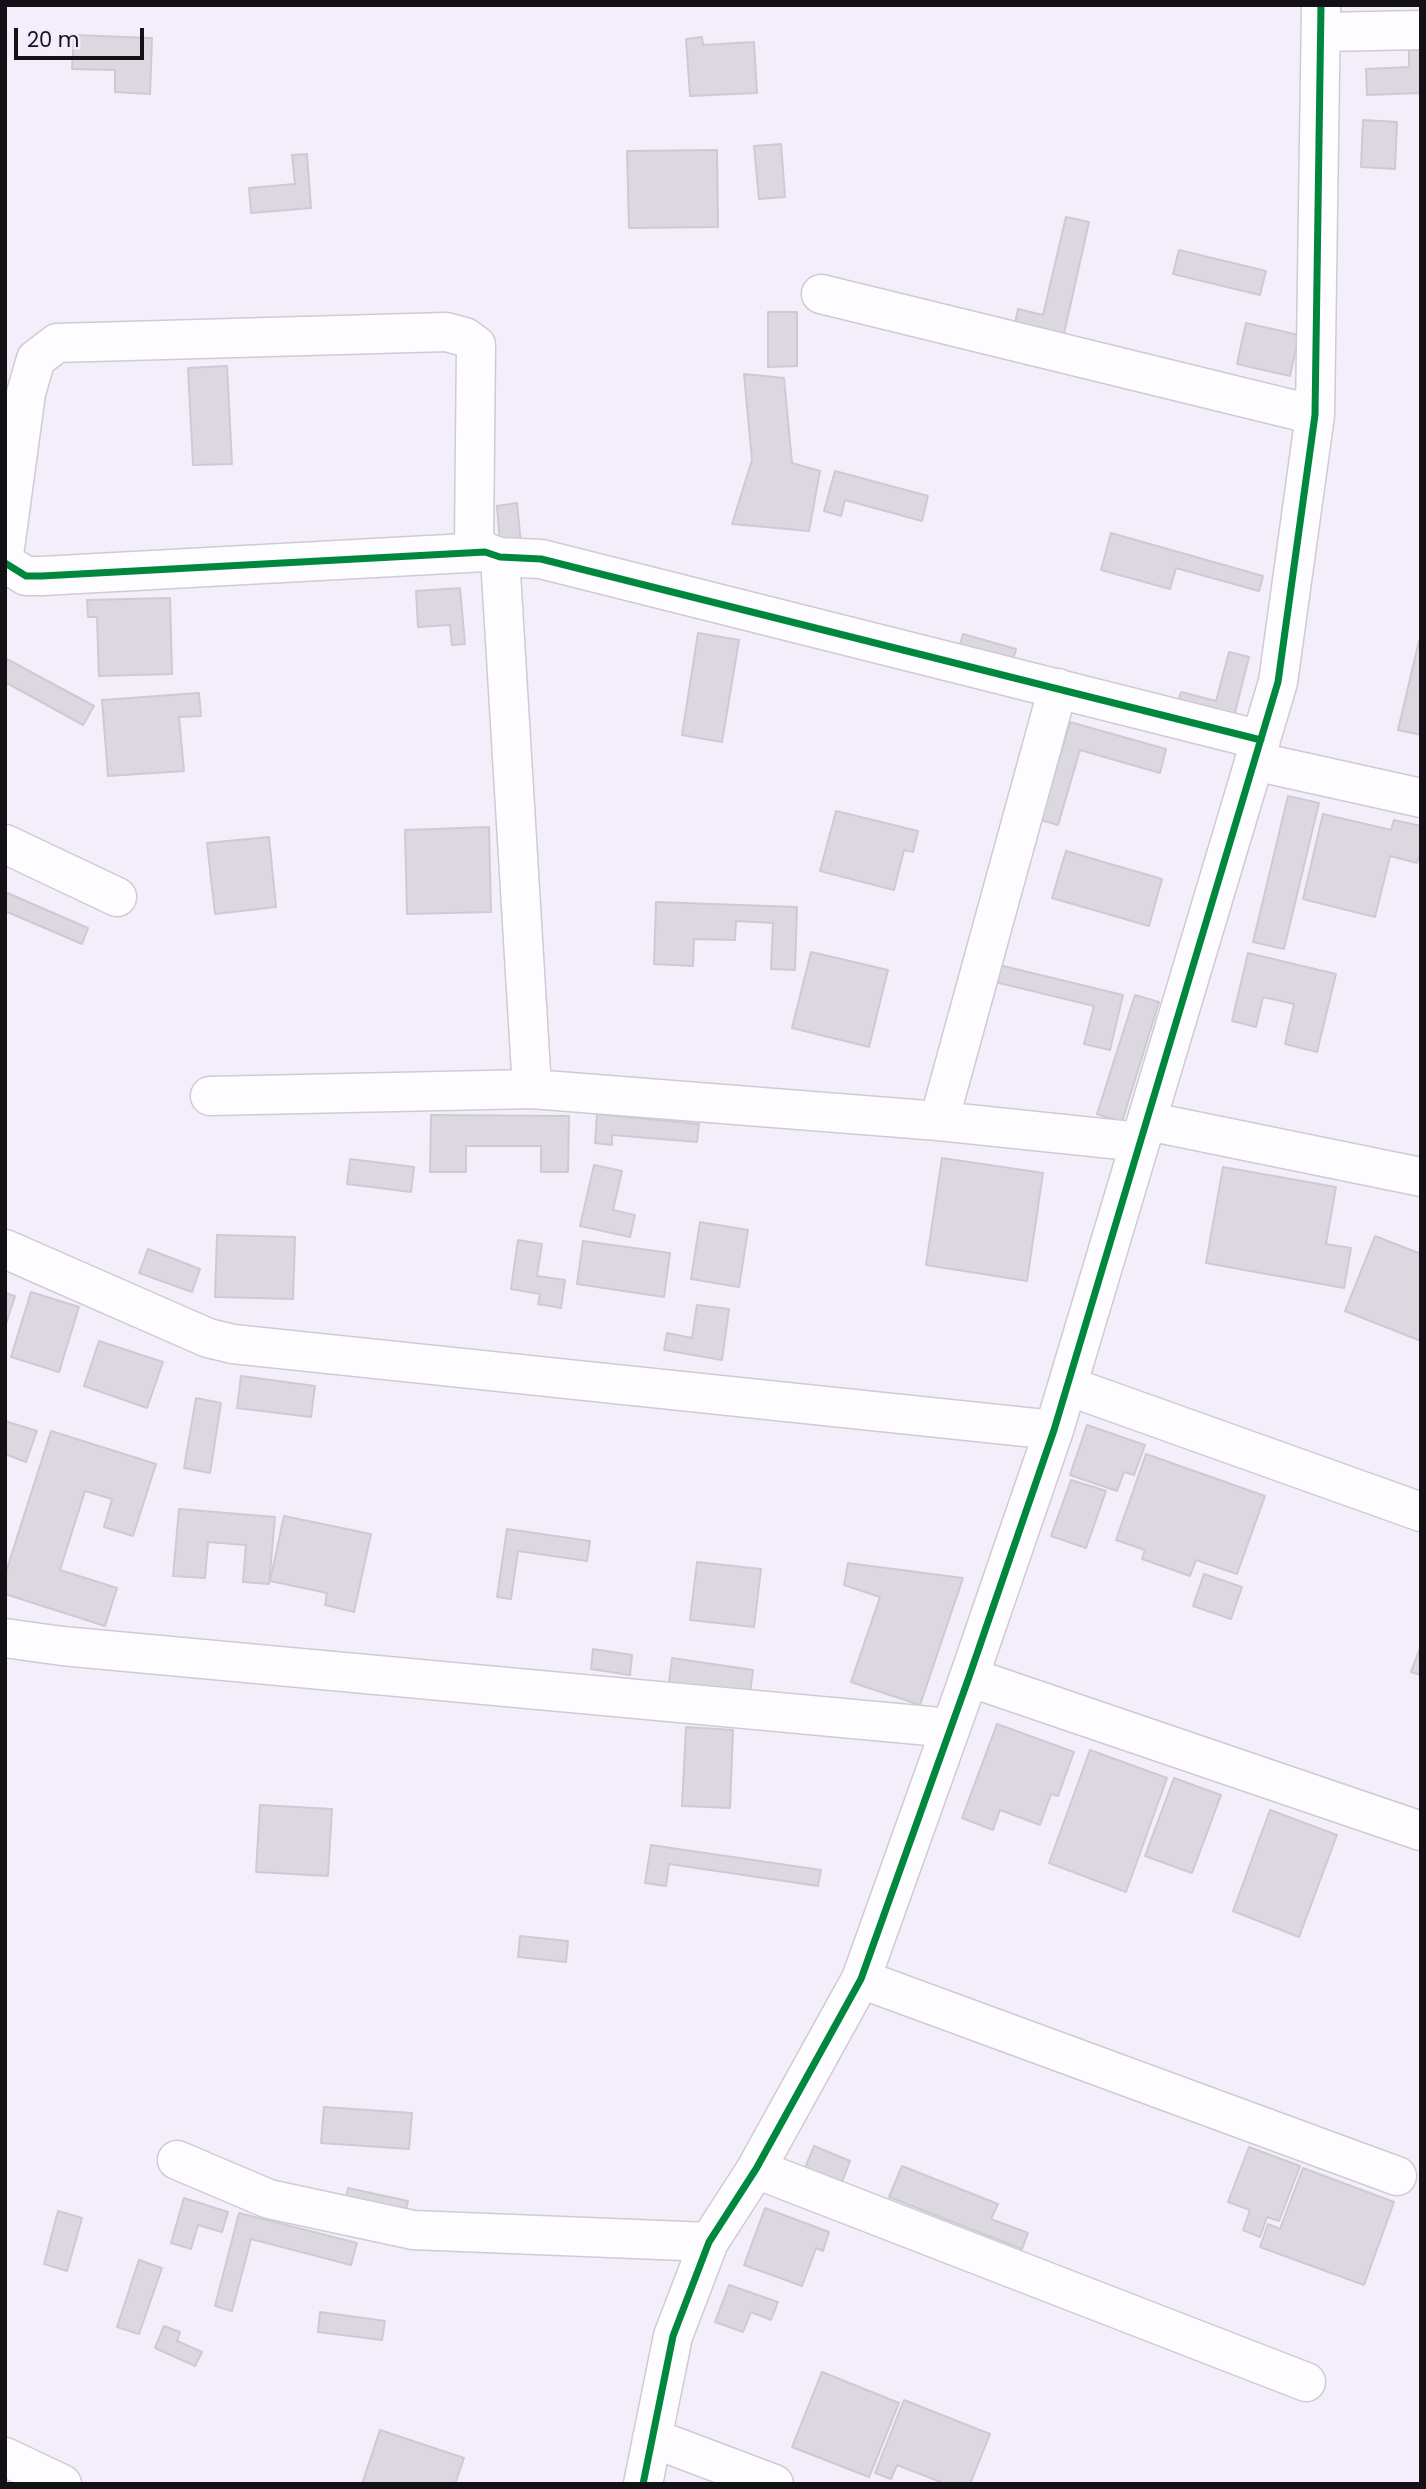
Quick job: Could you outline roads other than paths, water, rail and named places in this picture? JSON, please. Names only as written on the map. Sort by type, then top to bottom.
[{"type":"street","points":[[643,2484],[673,2336],[709,2242],[756,2169],[861,1979],[969,1677],[1068,1386],[1278,682],[1315,415],[1321,18],[1421,30]]},
{"type":"street","points":[[821,294],[1315,415]]},
{"type":"street","points":[[5,548],[15,402],[36,359],[57,343],[446,332],[465,337],[476,345],[474,541],[493,554]]},
{"type":"street","points":[[493,554],[532,1089]]},
{"type":"street","points":[[5,563],[26,576],[42,576],[493,554],[541,559],[1058,688],[1421,798]]},
{"type":"street","points":[[939,1121],[1058,688]]},
{"type":"street","points":[[5,844],[117,897]]},
{"type":"street","points":[[210,1096],[532,1089],[939,1121],[1144,1131],[1421,1177]]},
{"type":"street","points":[[5,1249],[208,1338],[233,1344],[1054,1430]]},
{"type":"street","points":[[1068,1386],[1421,1512]]},
{"type":"street","points":[[5,1638],[76,1648],[951,1728]]},
{"type":"street","points":[[969,1677],[1421,1831]]},
{"type":"street","points":[[861,1979],[1397,2176]]},
{"type":"street","points":[[177,2160],[269,2199],[413,2230],[709,2242]]},
{"type":"street","points":[[756,2169],[1306,2382]]},
{"type":"street","points":[[652,2438],[774,2484]]},
{"type":"street","points":[[5,2457],[62,2484]]}]
